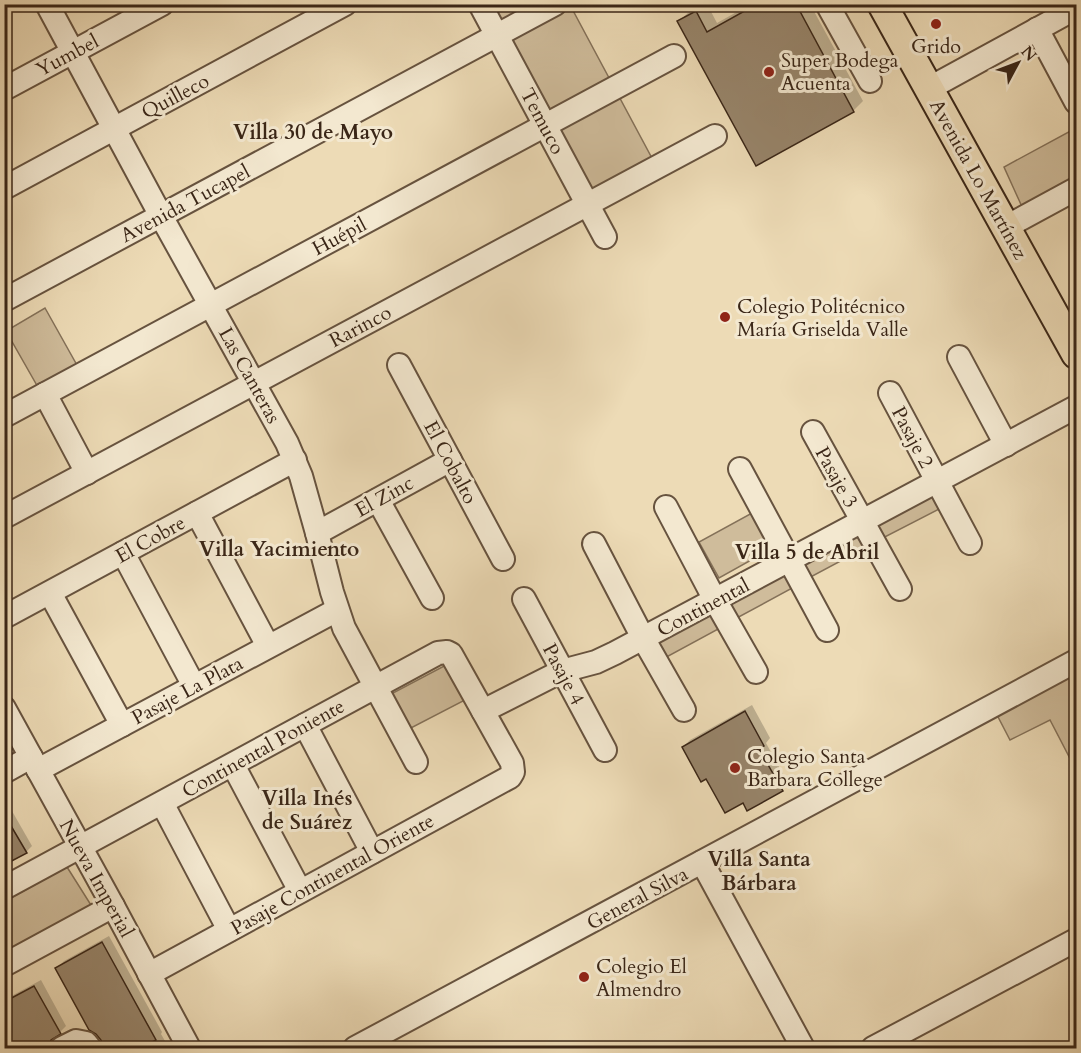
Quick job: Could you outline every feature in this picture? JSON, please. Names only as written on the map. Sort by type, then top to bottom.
[{"type":"main road","name":"Avenida Lo Martínez","points":[[882,4],[1077,354]]},
{"type":"street","name":"Las Canteras","points":[[47,4],[161,216],[287,442],[295,460],[344,628],[416,762]]},
{"type":"street","name":"Yumbel","points":[[4,89],[162,4]]},
{"type":"street","name":"Quilleco","points":[[4,188],[345,4]]},
{"type":"street","name":"Temuco","points":[[480,4],[605,237]]},
{"type":"street","name":"Avenida Tucapel","points":[[4,300],[555,4]]},
{"type":"street","points":[[827,4],[870,81]]},
{"type":"street","points":[[928,89],[1077,8]]},
{"type":"street","points":[[1037,29],[1077,102]]},
{"type":"street","name":"Huépil","points":[[4,416],[674,56]]},
{"type":"street","name":"Rarinco","points":[[4,517],[716,136]]},
{"type":"street","points":[[1006,227],[1077,189]]},
{"type":"street","points":[[959,357],[1006,445]]},
{"type":"street","name":"El Cobalto","points":[[399,365],[503,559]]},
{"type":"street","name":"Pasaje 2","points":[[890,393],[970,543]]},
{"type":"street","points":[[45,394],[87,473]]},
{"type":"street","name":"Continental","points":[[483,711],[562,671],[606,658],[1077,407]]},
{"type":"street","name":"Pasaje 3","points":[[813,432],[900,589]]},
{"type":"street","name":"El Cobre","points":[[4,617],[295,460]]},
{"type":"street","name":"El Zinc","points":[[317,533],[450,460]]},
{"type":"street","points":[[740,469],[827,630]]},
{"type":"street","points":[[378,500],[432,598]]},
{"type":"street","points":[[666,507],[756,672]]},
{"type":"street","points":[[197,513],[268,646]]},
{"type":"street","points":[[594,544],[684,710]]},
{"type":"street","points":[[123,553],[194,686]]},
{"type":"street","points":[[50,593],[122,725]]},
{"type":"street","name":"Pasaje 4","points":[[524,598],[605,750]]},
{"type":"street","name":"Pasaje La Plata","points":[[4,772],[34,764],[122,725],[337,610]]},
{"type":"street","name":"Continental Poniente","points":[[4,888],[438,653],[447,652],[454,657],[483,711]]},
{"type":"street","name":"General Silva","points":[[355,1048],[1077,661]]},
{"type":"street","name":"Nueva Imperial","points":[[4,708],[113,906],[183,1046]]},
{"type":"street","name":"Pasaje Continental Oriente","points":[[149,974],[506,779],[513,772],[512,763],[483,711]]},
{"type":"street","points":[[305,725],[372,852]]},
{"type":"street","points":[[233,765],[300,891]]},
{"type":"street","points":[[162,803],[229,930]]},
{"type":"street","points":[[702,862],[803,1048]]},
{"type":"street","points":[[4,965],[113,906]]},
{"type":"street","points":[[873,1048],[1077,940]]},
{"type":"street","points":[[62,1048],[76,1041],[86,1043],[90,1048]]},
{"type":"shaded area","points":[[485,5],[570,5],[654,162],[592,195]]},
{"type":"shaded area","points":[[1076,128],[1076,179],[1023,209],[1004,167]]},
{"type":"shaded area","points":[[45,308],[78,367],[39,389],[6,331]]},
{"type":"shaded area","points":[[933,489],[943,507],[877,541],[868,524]]},
{"type":"shaded area","points":[[752,513],[771,549],[719,578],[699,542]]},
{"type":"shaded area","points":[[858,531],[867,547],[805,580],[796,564]]},
{"type":"shaded area","points":[[787,570],[796,586],[735,619],[726,603]]},
{"type":"shaded area","points":[[713,610],[722,627],[661,660],[651,643]]},
{"type":"shaded area","points":[[446,665],[465,700],[409,729],[391,694]]},
{"type":"shaded area","points":[[1076,668],[1076,770],[1050,720],[1010,740],[995,711]]},
{"type":"shaded area","points":[[67,867],[96,913],[5,961],[5,901]]},
{"type":"building","name":"Super Bodega Acuenta","points":[[757,4],[796,4],[854,112],[756,166],[677,21],[696,11],[707,32]]},
{"type":"building","name":"Colegio Santa Barbara College","points":[[745,711],[764,746],[759,749],[783,791],[747,811],[743,803],[725,813],[706,779],[701,782],[682,747]]},
{"type":"building","points":[[4,814],[27,853],[4,865]]},
{"type":"building","points":[[102,942],[156,1040],[141,1048],[103,1048],[101,1040],[89,1030],[55,968]]},
{"type":"building","points":[[34,986],[61,1034],[51,1040],[49,1048],[9,1048],[4,1041],[4,1002]]},
{"type":"place","name":"Grido","points":[[936,24]]},
{"type":"place","name":"Super Bodega Acuenta","points":[[769,72]]},
{"type":"place","name":"Colegio Politécnico María Griselda Valle","points":[[725,317]]},
{"type":"place","name":"Colegio Santa Barbara College","points":[[735,768]]},
{"type":"place","name":"Colegio El Almendro","points":[[584,977]]},
{"type":"district","name":"Villa 30 de Mayo","points":[[313,132]]},
{"type":"district","name":"Villa Yacimiento","points":[[279,549]]},
{"type":"district","name":"Villa 5 de Abril","points":[[807,552]]},
{"type":"district","name":"Villa Inés de Suárez","points":[[307,810]]},
{"type":"district","name":"Villa Santa Bárbara","points":[[759,871]]}]
